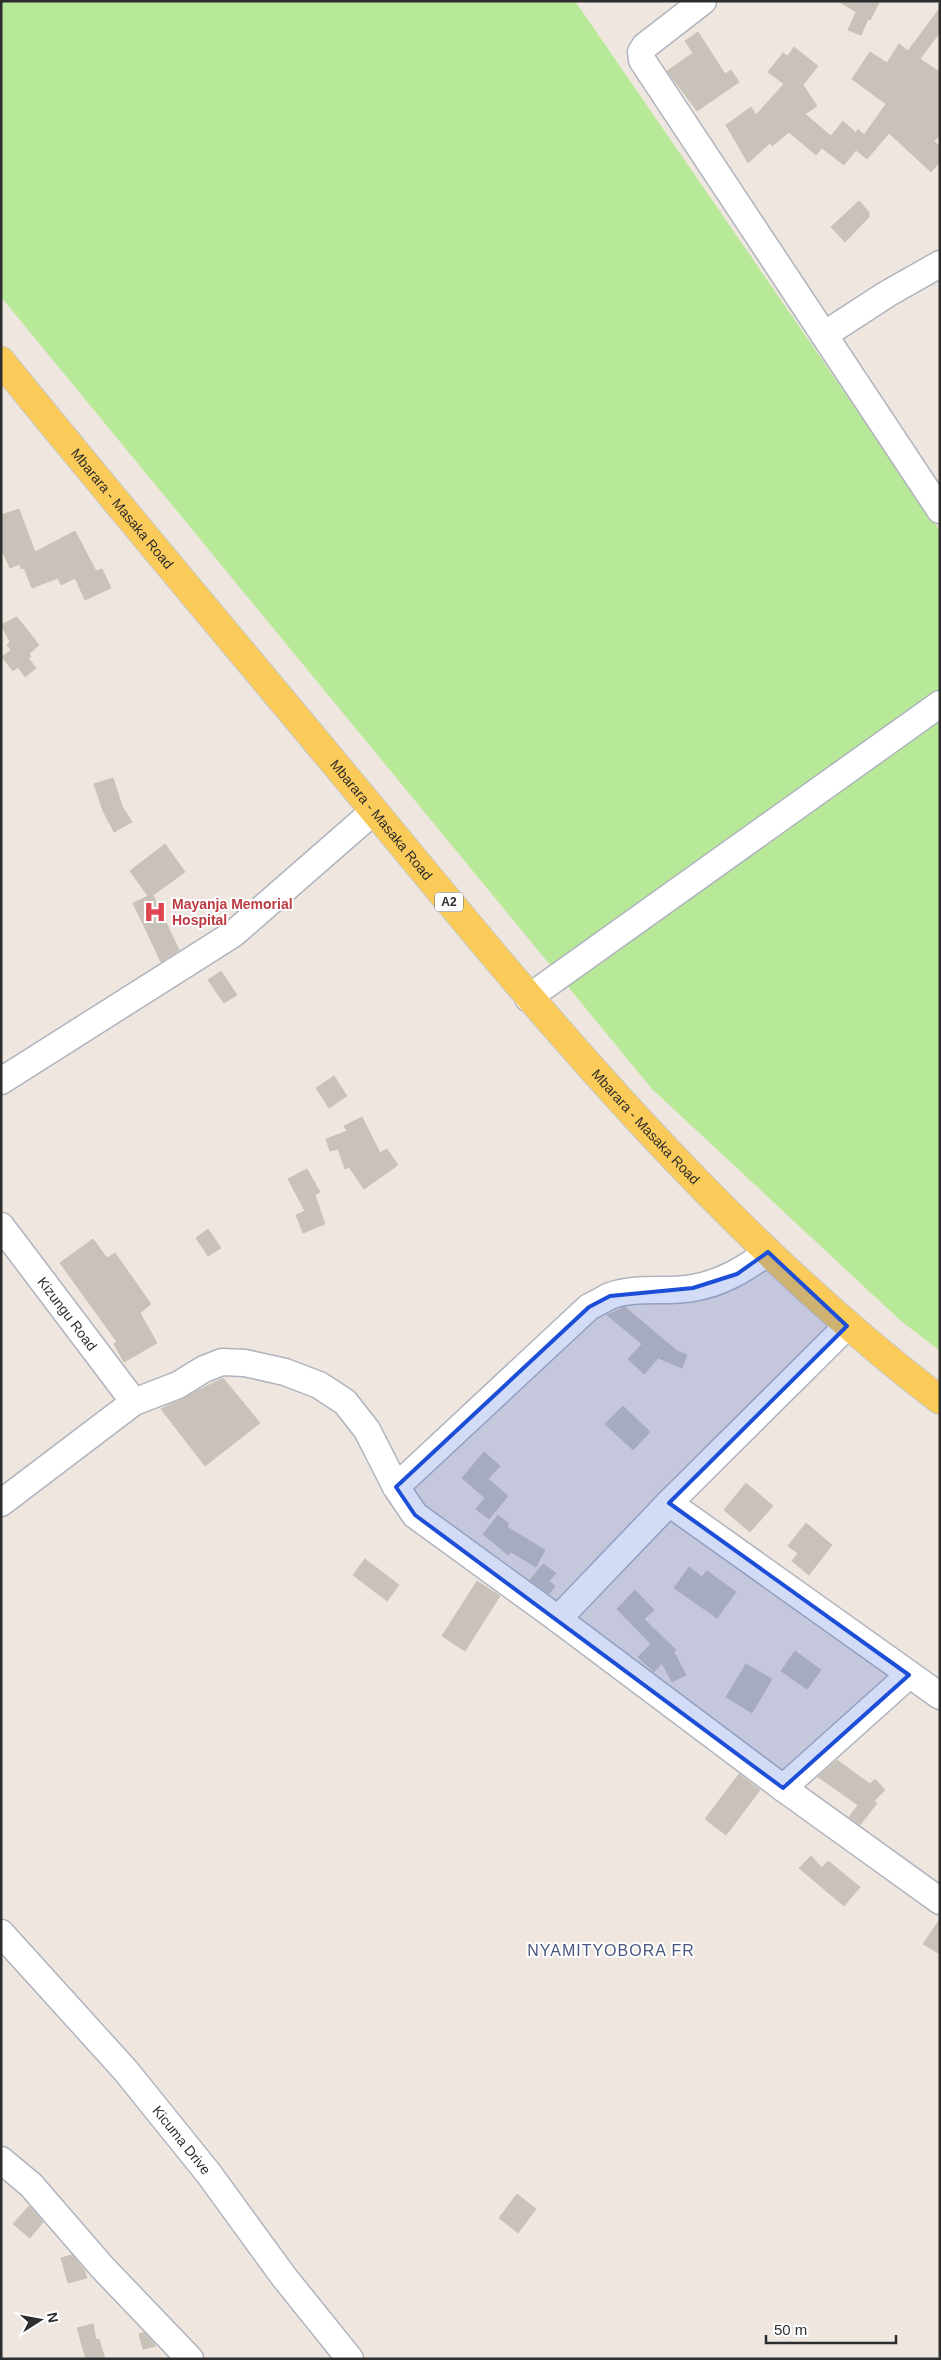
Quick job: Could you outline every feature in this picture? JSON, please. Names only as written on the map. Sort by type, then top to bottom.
[{"type":"main road","name":"Mbarara - Masaka Road","points":[[1,361],[528,998],[660,1145],[768,1252],[847,1326],[940,1400]]},
{"type":"street","points":[[703,1],[645,46],[641,52],[642,60],[824,335],[931,482],[940,510]]},
{"type":"street","points":[[824,335],[887,294],[940,264]]},
{"type":"street","points":[[528,998],[940,704]]},
{"type":"street","points":[[1,1081],[233,934],[374,811]]},
{"type":"street","name":"Kizungu Road","points":[[1,1226],[134,1402]]},
{"type":"street","points":[[396,1487],[589,1307],[610,1296],[693,1288],[714,1283],[737,1274],[768,1252]]},
{"type":"street","points":[[558,1619],[669,1503],[847,1326]]},
{"type":"street","points":[[1,1503],[134,1402],[178,1385],[204,1369],[222,1362],[245,1363],[285,1372],[319,1385],[346,1402],[367,1430],[396,1487],[415,1515],[558,1619],[783,1788],[940,1901]]},
{"type":"street","points":[[669,1503],[940,1696]]},
{"type":"street","points":[[783,1788],[909,1675]]},
{"type":"street","name":"Kicuma Drive","points":[[1,1933],[126,2071],[209,2174],[284,2277],[350,2359]]},
{"type":"street","points":[[1,2160],[31,2185],[102,2267],[190,2359]]},
{"type":"highlighted area","points":[[768,1252],[847,1326],[669,1503],[909,1675],[783,1788],[415,1515],[396,1487],[589,1307],[610,1296],[693,1288],[737,1274]]},
{"type":"green space","points":[[1,1],[575,1],[940,531],[940,1351],[901,1321],[652,1089],[1,297]]},
{"type":"building","points":[[838,1],[880,1],[870,20],[868,19],[861,35],[848,30],[856,12]]},
{"type":"building","points":[[940,8],[940,32],[920,59],[940,72],[940,135],[934,141],[940,147],[940,162],[931,172],[889,133],[867,159],[856,150],[844,165],[822,148],[816,155],[789,132],[772,146],[770,143],[748,163],[726,125],[751,107],[756,115],[784,84],[768,72],[783,53],[788,56],[794,47],[818,66],[803,85],[817,106],[805,114],[831,136],[843,121],[856,133],[858,129],[864,135],[886,104],[852,79],[870,52],[887,63],[899,44],[908,51]]},
{"type":"building","points":[[698,32],[725,74],[731,70],[739,82],[697,111],[667,71],[693,53],[685,41]]},
{"type":"building","points":[[859,201],[869,212],[869,217],[845,242],[831,227]]},
{"type":"building","points":[[19,509],[35,552],[75,531],[96,571],[102,569],[111,588],[85,600],[75,578],[61,585],[58,578],[32,588],[24,568],[21,569],[20,564],[10,568],[1,548],[1,515]]},
{"type":"building","points":[[17,617],[39,645],[29,654],[31,657],[28,658],[36,668],[25,677],[18,667],[13,671],[2,657],[11,650],[7,645],[10,642],[1,625]]},
{"type":"building","points":[[113,778],[122,806],[132,822],[114,832],[103,811],[94,784]]},
{"type":"building","points":[[165,844],[185,872],[153,895],[179,950],[161,962],[133,903],[148,896],[130,871]]},
{"type":"building","points":[[221,971],[237,995],[224,1003],[208,980]]},
{"type":"building","points":[[334,1076],[347,1096],[329,1108],[316,1088]]},
{"type":"building","points":[[362,1117],[380,1153],[387,1149],[398,1165],[364,1189],[349,1167],[345,1169],[338,1149],[330,1151],[326,1139],[347,1131],[344,1126]]},
{"type":"building","points":[[307,1169],[320,1192],[315,1195],[325,1224],[303,1233],[296,1215],[305,1211],[288,1179]]},
{"type":"building","points":[[208,1229],[221,1248],[208,1256],[196,1238]]},
{"type":"building","points":[[93,1239],[107,1258],[115,1253],[151,1304],[140,1313],[157,1343],[124,1362],[114,1344],[117,1342],[60,1263]]},
{"type":"building","points":[[625,1307],[677,1351],[687,1355],[682,1368],[658,1358],[644,1374],[628,1359],[642,1344],[607,1315]]},
{"type":"building","points":[[223,1378],[260,1423],[205,1466],[161,1409]]},
{"type":"building","points":[[623,1406],[650,1432],[633,1450],[605,1424]]},
{"type":"building","points":[[484,1452],[500,1466],[488,1479],[508,1496],[489,1519],[476,1509],[485,1498],[462,1478]]},
{"type":"building","points":[[746,1483],[773,1506],[750,1532],[724,1510]]},
{"type":"building","points":[[498,1515],[509,1524],[507,1527],[545,1550],[536,1567],[511,1552],[508,1555],[483,1534]]},
{"type":"building","points":[[806,1523],[832,1545],[809,1575],[792,1561],[798,1553],[788,1546]]},
{"type":"building","points":[[365,1559],[399,1585],[387,1601],[353,1575]]},
{"type":"building","points":[[543,1564],[556,1573],[549,1581],[555,1586],[549,1594],[530,1580]]},
{"type":"building","points":[[689,1567],[702,1577],[707,1571],[736,1592],[717,1618],[674,1588]]},
{"type":"building","points":[[477,1581],[500,1596],[465,1651],[442,1636]]},
{"type":"building","points":[[635,1590],[654,1610],[644,1619],[676,1650],[674,1652],[686,1675],[672,1682],[662,1663],[654,1672],[638,1657],[651,1644],[617,1609]]},
{"type":"building","points":[[795,1651],[821,1670],[807,1689],[781,1671]]},
{"type":"building","points":[[746,1664],[772,1679],[752,1713],[726,1697]]},
{"type":"building","points":[[837,1760],[870,1784],[875,1779],[885,1790],[874,1801],[877,1803],[860,1825],[849,1817],[858,1805],[818,1777]]},
{"type":"building","points":[[739,1774],[760,1790],[726,1835],[705,1819]]},
{"type":"building","points":[[811,1856],[822,1868],[828,1861],[860,1887],[844,1906],[799,1868]]},
{"type":"building","points":[[940,1919],[940,1954],[923,1944]]},
{"type":"building","points":[[517,2194],[536,2209],[518,2233],[499,2218]]},
{"type":"building","points":[[29,2206],[43,2222],[30,2238],[13,2224]]},
{"type":"building","points":[[72,2255],[84,2270],[87,2278],[68,2283],[61,2258]]},
{"type":"building","points":[[93,2324],[96,2340],[99,2339],[105,2359],[86,2359],[77,2328]]},
{"type":"building","points":[[144,2332],[156,2346],[143,2349],[139,2334]]},
{"type":"place","name":"Mayanja Memorial Hospital","points":[[155,912]]},
{"type":"district","name":"NYAMITYOBORA FR","points":[[611,1950]]}]
